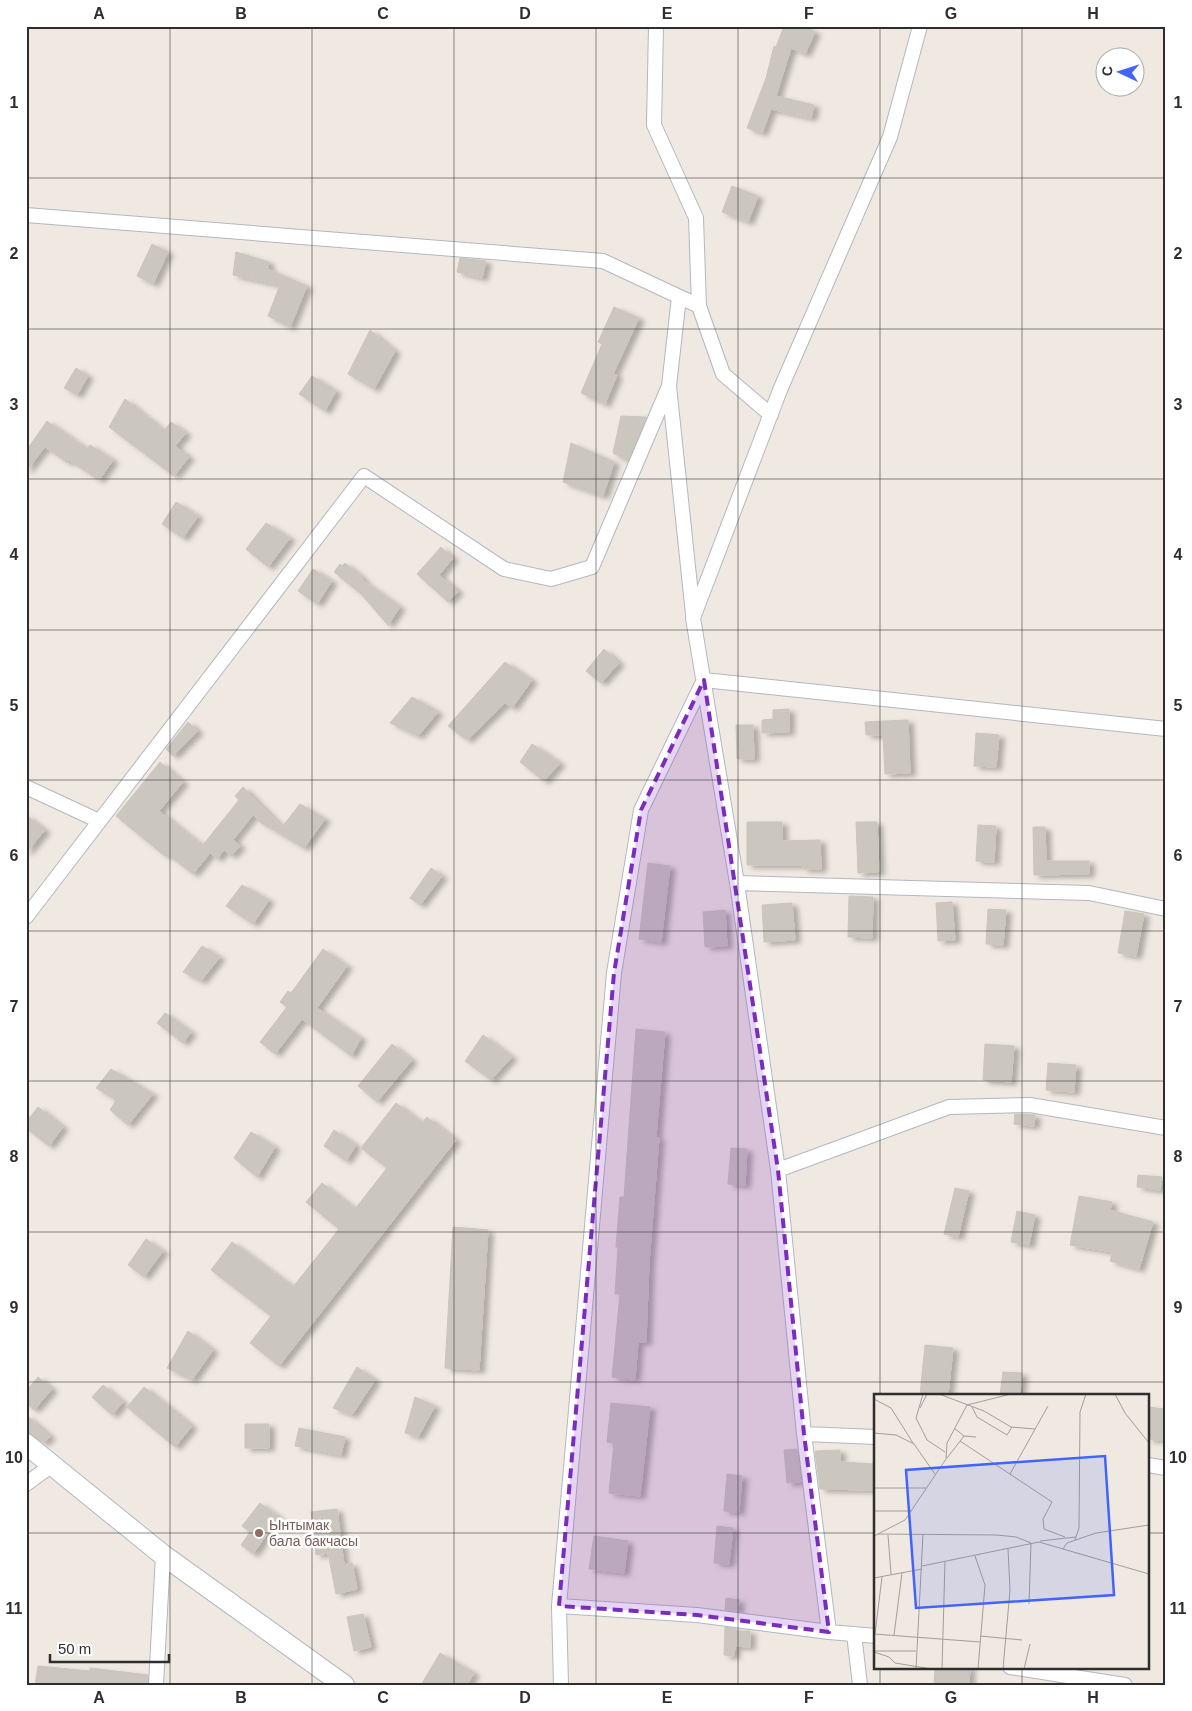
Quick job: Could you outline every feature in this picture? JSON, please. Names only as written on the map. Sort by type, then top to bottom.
[{"type":"street","points":[[656,26],[654,124],[696,218],[699,306],[723,374],[770,415]]},
{"type":"street","points":[[694,618],[770,415],[890,137],[920,26]]},
{"type":"street","points":[[26,215],[604,261],[699,306]]},
{"type":"street","points":[[678,297],[669,386],[694,618],[737,883],[778,1170],[804,1434],[828,1632]]},
{"type":"street","points":[[26,916],[364,476],[504,569],[551,579],[592,567],[669,386]]},
{"type":"street","points":[[704,680],[1166,729]]},
{"type":"street","points":[[560,1685],[559,1606],[614,973],[641,810],[704,680]]},
{"type":"street","points":[[26,787],[99,821]]},
{"type":"street","points":[[737,883],[1089,893],[1166,909]]},
{"type":"street","points":[[778,1170],[949,1107],[1030,1105],[1166,1128]]},
{"type":"street","points":[[804,1434],[874,1437]]},
{"type":"street","points":[[26,1444],[163,1555],[344,1685]]},
{"type":"street","points":[[26,1484],[52,1465]]},
{"type":"street","points":[[1150,1466],[1166,1468]]},
{"type":"street","points":[[156,1685],[163,1555]]},
{"type":"street","points":[[559,1606],[697,1615],[828,1632],[874,1636]]},
{"type":"street","points":[[854,1634],[860,1685]]},
{"type":"street","points":[[1016,1668],[1124,1685]]},
{"type":"highlighted area","points":[[704,680],[778,1170],[804,1434],[829,1632],[697,1615],[559,1606],[614,973],[641,810]]},
{"type":"building","points":[[784,26],[802,26],[815,32],[805,54],[791,48],[776,96],[814,105],[811,118],[771,109],[762,133],[747,128],[766,78],[774,46],[776,47]]},
{"type":"building","points":[[732,186],[758,196],[748,222],[722,212]]},
{"type":"building","points":[[152,244],[168,252],[153,284],[137,276]]},
{"type":"building","points":[[236,252],[269,262],[268,269],[307,286],[290,327],[268,316],[280,285],[233,275]]},
{"type":"building","points":[[460,258],[486,261],[482,278],[457,272]]},
{"type":"building","points":[[614,307],[639,318],[613,374],[617,375],[605,404],[581,393],[602,344],[598,342]]},
{"type":"building","points":[[370,330],[395,351],[374,389],[348,374]]},
{"type":"building","points":[[76,368],[88,376],[77,395],[64,388]]},
{"type":"building","points":[[312,376],[336,391],[325,411],[299,394]]},
{"type":"building","points":[[125,399],[164,431],[171,422],[186,433],[175,446],[189,457],[174,476],[109,427]]},
{"type":"building","points":[[621,416],[646,417],[628,461],[613,453]]},
{"type":"building","points":[[47,421],[87,449],[90,445],[113,460],[99,480],[69,460],[68,463],[45,447],[26,471],[26,451]]},
{"type":"building","points":[[571,443],[614,462],[603,496],[563,482]]},
{"type":"building","points":[[176,502],[198,516],[183,538],[162,524]]},
{"type":"building","points":[[266,523],[290,538],[268,567],[246,549]]},
{"type":"building","points":[[441,547],[453,558],[439,575],[458,591],[448,602],[417,574]]},
{"type":"building","points":[[345,563],[363,578],[362,580],[400,607],[388,625],[361,594],[334,572],[340,564],[342,566]]},
{"type":"building","points":[[313,569],[332,581],[317,604],[298,591]]},
{"type":"building","points":[[604,649],[619,663],[601,683],[586,671]]},
{"type":"building","points":[[505,662],[532,680],[512,708],[505,703],[467,740],[448,726]]},
{"type":"building","points":[[412,697],[438,712],[418,736],[390,723]]},
{"type":"building","points":[[789,709],[789,732],[762,733],[762,720],[773,719],[773,710]]},
{"type":"building","points":[[908,720],[910,773],[885,774],[883,735],[866,735],[865,722]]},
{"type":"building","points":[[188,722],[198,731],[173,756],[166,749]]},
{"type":"building","points":[[736,725],[753,725],[754,759],[737,759]]},
{"type":"building","points":[[976,733],[999,735],[996,767],[974,766]]},
{"type":"building","points":[[532,744],[560,763],[544,781],[520,762]]},
{"type":"building","points":[[160,762],[183,782],[159,811],[202,846],[239,800],[235,796],[243,787],[282,827],[300,804],[325,819],[304,848],[260,822],[253,815],[233,840],[240,846],[231,856],[224,850],[217,859],[210,853],[193,874],[167,854],[165,856],[116,816]]},
{"type":"building","points":[[26,815],[45,830],[26,853]]},
{"type":"building","points":[[747,822],[782,822],[782,841],[820,840],[821,869],[803,869],[803,865],[747,865]]},
{"type":"building","points":[[856,822],[877,822],[879,872],[858,873]]},
{"type":"building","points":[[978,825],[996,826],[994,862],[976,861]]},
{"type":"building","points":[[1033,827],[1045,827],[1046,861],[1089,861],[1089,874],[1034,875]]},
{"type":"building","points":[[648,863],[670,866],[661,942],[639,939]]},
{"type":"building","points":[[431,868],[442,876],[420,905],[410,898]]},
{"type":"building","points":[[242,885],[269,900],[253,924],[226,906]]},
{"type":"building","points":[[849,896],[873,897],[872,938],[848,937]]},
{"type":"building","points":[[952,902],[955,940],[938,941],[936,903]]},
{"type":"building","points":[[792,903],[795,940],[764,942],[762,905]]},
{"type":"building","points":[[988,909],[1006,910],[1003,945],[986,944]]},
{"type":"building","points":[[725,910],[727,946],[705,947],[703,912]]},
{"type":"building","points":[[1125,911],[1144,914],[1136,956],[1118,953]]},
{"type":"building","points":[[202,946],[220,957],[201,981],[183,972]]},
{"type":"building","points":[[323,949],[347,966],[317,1008],[361,1038],[351,1056],[302,1019],[275,1054],[260,1042],[287,1007],[280,1002],[288,991],[291,993]]},
{"type":"building","points":[[165,1013],[191,1032],[183,1043],[157,1023]]},
{"type":"building","points":[[636,1029],[665,1032],[656,1137],[659,1138],[649,1263],[646,1342],[638,1342],[635,1379],[612,1377],[620,1294],[615,1294],[618,1247],[616,1247],[620,1197],[624,1197]]},
{"type":"building","points":[[483,1035],[512,1057],[491,1080],[465,1061]]},
{"type":"building","points":[[392,1044],[412,1060],[377,1102],[358,1086]]},
{"type":"building","points":[[985,1044],[1014,1046],[1011,1082],[983,1080]]},
{"type":"building","points":[[1048,1063],[1076,1065],[1074,1092],[1046,1090]]},
{"type":"building","points":[[111,1069],[153,1094],[128,1125],[110,1110],[116,1100],[96,1088]]},
{"type":"building","points":[[396,1103],[422,1123],[427,1117],[456,1140],[279,1366],[250,1343],[271,1316],[211,1270],[232,1242],[293,1287],[339,1229],[306,1202],[322,1183],[355,1209],[387,1168],[361,1148]]},
{"type":"building","points":[[38,1107],[63,1127],[49,1146],[26,1128],[26,1122]]},
{"type":"building","points":[[1015,1114],[1035,1115],[1034,1126],[1014,1124]]},
{"type":"building","points":[[334,1130],[356,1145],[346,1161],[324,1146]]},
{"type":"building","points":[[251,1132],[275,1147],[257,1177],[234,1158]]},
{"type":"building","points":[[731,1148],[747,1149],[745,1185],[728,1184]]},
{"type":"building","points":[[1138,1175],[1162,1177],[1160,1190],[1137,1187]]},
{"type":"building","points":[[955,1188],[969,1191],[958,1237],[944,1234]]},
{"type":"building","points":[[1079,1196],[1112,1202],[1110,1210],[1153,1222],[1139,1269],[1110,1261],[1113,1252],[1070,1245]]},
{"type":"building","points":[[1017,1211],[1035,1215],[1029,1245],[1011,1242]]},
{"type":"building","points":[[453,1227],[488,1230],[479,1370],[445,1368]]},
{"type":"building","points":[[146,1239],[163,1251],[144,1277],[128,1265]]},
{"type":"building","points":[[188,1331],[213,1350],[192,1380],[167,1368]]},
{"type":"building","points":[[925,1345],[953,1348],[948,1394],[920,1394]]},
{"type":"building","points":[[357,1367],[375,1380],[352,1415],[333,1408]]},
{"type":"building","points":[[1003,1372],[1022,1373],[1020,1394],[1000,1394]]},
{"type":"building","points":[[38,1377],[52,1389],[34,1410],[26,1403],[26,1391]]},
{"type":"building","points":[[103,1385],[123,1402],[112,1415],[92,1397]]},
{"type":"building","points":[[144,1387],[192,1426],[175,1447],[127,1407]]},
{"type":"building","points":[[415,1397],[435,1406],[418,1437],[405,1433]]},
{"type":"building","points":[[611,1403],[650,1407],[640,1496],[609,1493],[614,1443],[607,1442]]},
{"type":"building","points":[[1150,1407],[1165,1409],[1162,1440],[1150,1439]]},
{"type":"building","points":[[26,1415],[50,1436],[44,1443],[26,1432]]},
{"type":"building","points":[[245,1424],[269,1424],[269,1448],[245,1448]]},
{"type":"building","points":[[299,1428],[345,1437],[341,1455],[295,1446]]},
{"type":"building","points":[[797,1449],[801,1482],[787,1483],[784,1450]]},
{"type":"building","points":[[840,1450],[840,1462],[874,1464],[873,1490],[820,1489],[815,1451]]},
{"type":"building","points":[[727,1474],[742,1476],[739,1512],[724,1511]]},
{"type":"building","points":[[260,1503],[279,1517],[253,1554],[241,1545],[250,1532],[242,1526]]},
{"type":"building","points":[[337,1509],[344,1565],[352,1563],[357,1589],[336,1594],[328,1553],[316,1555],[311,1512]]},
{"type":"building","points":[[717,1526],[733,1528],[729,1564],[714,1563]]},
{"type":"building","points":[[594,1536],[628,1541],[624,1573],[589,1569]]},
{"type":"building","points":[[726,1598],[739,1600],[738,1611],[725,1610]]},
{"type":"building","points":[[363,1614],[371,1647],[354,1651],[347,1617]]},
{"type":"building","points":[[725,1627],[736,1629],[736,1631],[750,1631],[750,1647],[735,1646],[734,1656],[724,1655]]},
{"type":"building","points":[[440,1653],[474,1673],[467,1685],[421,1685]]},
{"type":"building","points":[[38,1666],[90,1671],[90,1668],[148,1675],[147,1685],[35,1685]]},
{"type":"building","points":[[935,1668],[970,1668],[969,1685],[934,1685]]},
{"type":"place","name":"Ынтымак бала бакчасы","points":[[259,1533]]}]
